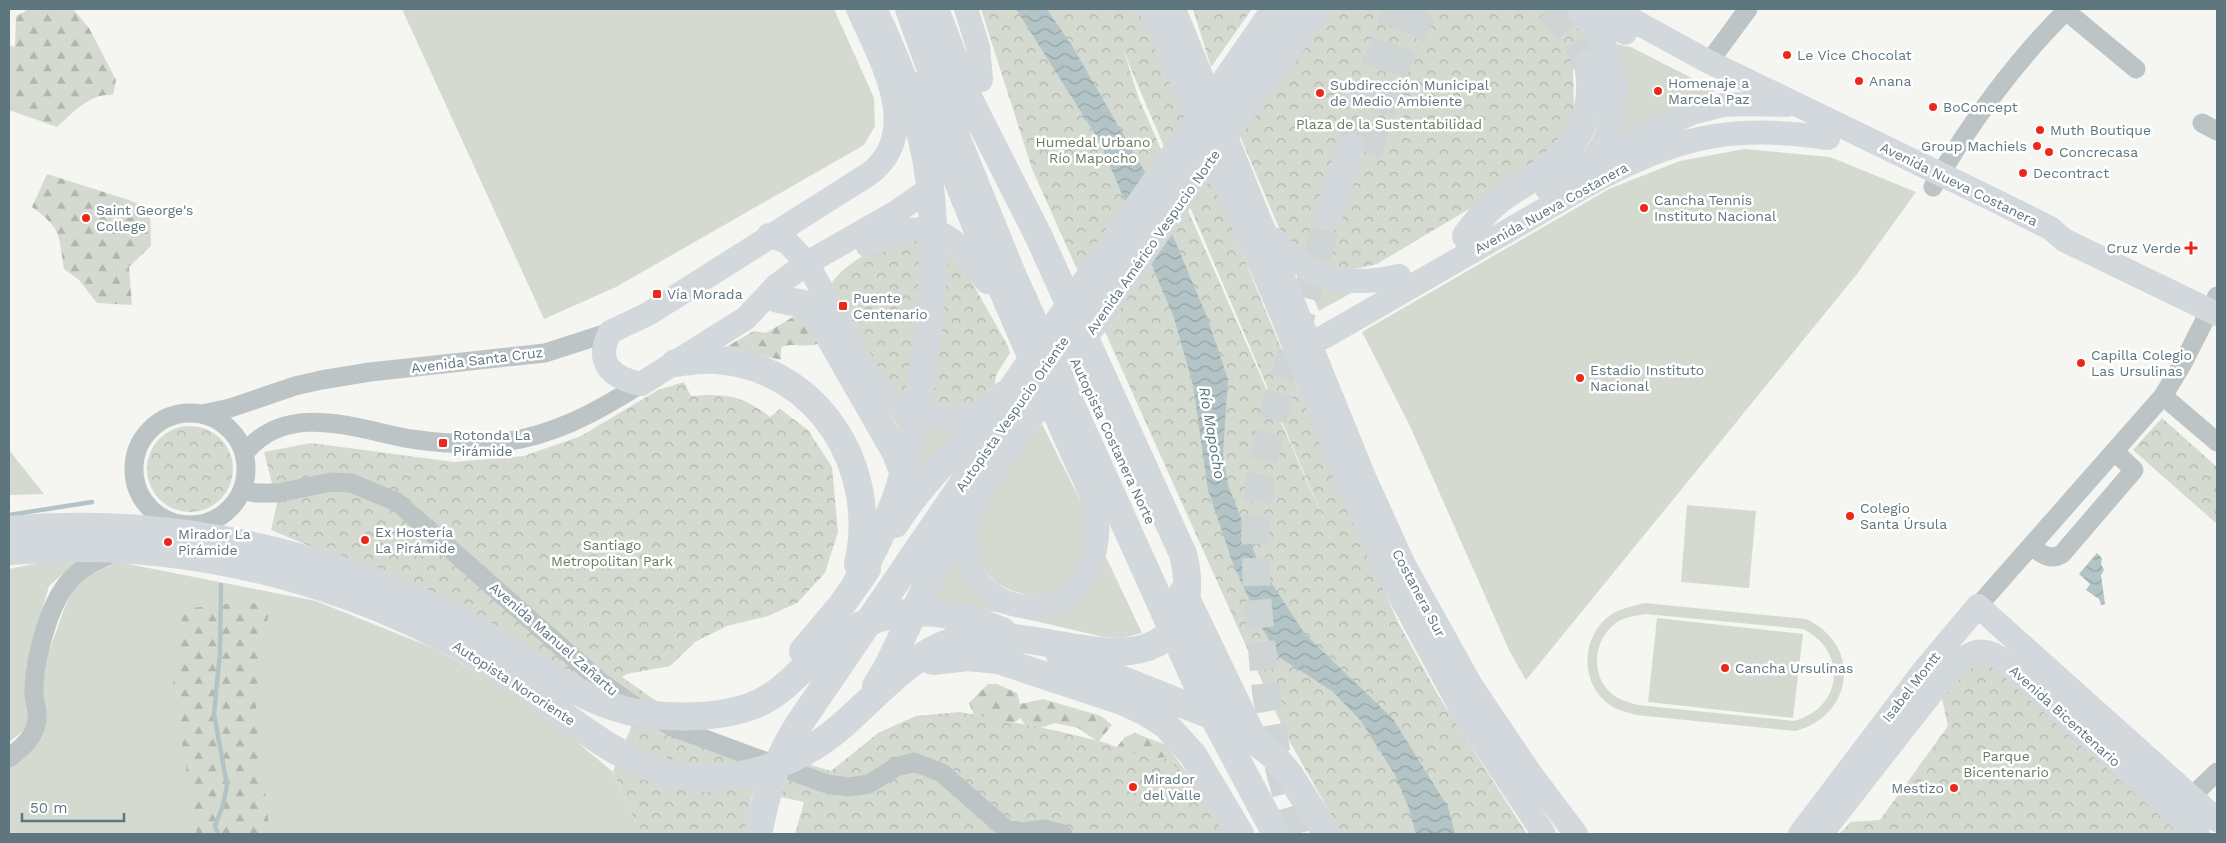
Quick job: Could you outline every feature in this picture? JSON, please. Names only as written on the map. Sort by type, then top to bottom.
[{"type":"highway","points":[[848,595],[882,533],[900,484],[911,439],[928,341],[933,291],[934,247],[931,197],[926,159],[904,82],[873,9]]},
{"type":"highway","name":"Autopista Costanera Norte","points":[[909,9],[948,116],[1012,274],[1198,687],[1276,834]]},
{"type":"highway","name":"Autopista Costanera Norte","points":[[935,9],[976,92],[1014,218],[1070,349],[1236,707],[1305,834]]},
{"type":"highway","name":"Autopista Vespucio Oriente","points":[[758,834],[771,778],[783,750],[947,509],[1014,400],[1297,9]]},
{"type":"highway","points":[[1466,236],[1494,204],[1554,164],[1576,139],[1585,120],[1590,99],[1588,65]]},
{"type":"highway","points":[[854,714],[903,671],[930,652],[953,641],[988,635],[1119,651],[1154,645],[1172,631],[1183,612],[1188,579],[1183,554],[1042,243],[976,92]]},
{"type":"highway","points":[[1335,219],[1359,150]]},
{"type":"highway","points":[[778,299],[804,304],[817,315],[889,439],[900,463],[908,491],[910,508],[908,532],[902,561],[880,606]]},
{"type":"highway","points":[[675,363],[719,360],[736,363],[770,374],[807,399],[836,432],[845,447],[858,480],[863,515],[863,533],[857,567],[848,595]]},
{"type":"highway","points":[[696,715],[740,699],[772,680],[807,646],[848,595],[912,499],[978,427],[1014,400]]},
{"type":"highway","points":[[1094,502],[1178,684],[1258,834]]},
{"type":"highway","points":[[854,714],[887,668],[925,587],[974,503]]},
{"type":"highway","name":"Autopista Nororiente","points":[[9,530],[111,528],[179,533],[224,540],[327,566],[378,583],[440,611],[493,639],[582,694],[607,705],[647,714],[696,715]]},
{"type":"highway","name":"Autopista Nororiente","points":[[9,551],[74,548],[136,550],[206,558],[267,571],[334,591],[398,616],[454,644],[514,680],[628,758],[677,775],[724,778],[765,769],[797,756],[827,737],[854,714]]},
{"type":"highway","points":[[696,715],[739,710],[763,701],[783,688],[835,641],[873,620],[919,612],[946,613],[965,617],[1208,714],[1239,730],[1272,754],[1289,774],[1327,834]]},
{"type":"highway","points":[[903,671],[920,664],[955,658],[998,660],[1122,701],[1157,718],[1174,733],[1193,755],[1240,834]]},
{"type":"main road","name":"Avenida Santa Cruz","points":[[610,332],[648,314],[875,169],[889,149],[894,132],[896,112],[893,93],[858,9]]},
{"type":"main road","points":[[887,9],[1005,302],[1094,502],[1097,539],[1092,561],[1083,579],[1070,594],[1061,600],[1031,607],[1009,604],[985,590],[975,577],[967,557],[966,546],[968,524],[974,503],[1014,400]]},
{"type":"main road","points":[[966,9],[978,47],[976,92]]},
{"type":"main road","points":[[1151,9],[1300,340]]},
{"type":"main road","points":[[1174,9],[1264,227],[1300,340]]},
{"type":"main road","points":[[1265,52],[1273,9]]},
{"type":"main road","points":[[1265,52],[1320,9]]},
{"type":"main road","points":[[1576,9],[1598,35],[1613,70],[1614,85],[1612,115],[1605,136],[1594,158],[1578,172]]},
{"type":"main road","name":"Avenida Nueva Costanera","points":[[1584,9],[1663,54],[1828,138],[2050,228],[2064,240],[2215,307]]},
{"type":"main road","name":"Avenida Nueva Costanera","points":[[1620,11],[1709,62],[1798,106],[1936,181]]},
{"type":"main road","points":[[1757,103],[1798,106]]},
{"type":"main road","name":"Avenida Nueva Costanera","points":[[1300,340],[1399,276],[1466,236],[1676,119],[1723,105],[1757,103]]},
{"type":"main road","name":"Avenida Nueva Costanera","points":[[1300,340],[1567,196],[1647,156],[1699,139],[1741,133],[1785,133],[1828,138]]},
{"type":"main road","points":[[610,332],[604,350],[608,368],[618,377],[641,384],[778,299],[811,270],[925,192]]},
{"type":"main road","points":[[1264,227],[1294,260],[1322,275],[1355,282],[1399,276]]},
{"type":"main road","points":[[746,318],[776,286],[887,235],[908,229],[921,229],[937,233],[953,241],[1005,302]]},
{"type":"main road","points":[[769,235],[787,242],[811,270],[876,385],[903,408],[925,417],[952,419],[1014,400]]},
{"type":"main road","name":"Costanera Sur","points":[[1300,340],[1424,605],[1462,671],[1500,730],[1576,834]]},
{"type":"main road","name":"Costanera Sur","points":[[1300,340],[1354,498],[1415,626],[1464,714],[1544,834]]},
{"type":"main road","name":"Avenida Bicentenario","points":[[1982,609],[2217,820]]},
{"type":"main road","name":"Isabel Montt","points":[[1800,834],[1930,663],[1982,609]]},
{"type":"main road","name":"Avenida Bicentenario","points":[[1929,695],[1960,662],[1970,655],[1986,650],[1995,654],[2198,834]]},
{"type":"main road","name":"Isabel Montt","points":[[1821,834],[1929,695]]},
{"type":"main road","points":[[1561,814],[1584,834]]},
{"type":"street","points":[[1709,62],[1748,9]]},
{"type":"street","points":[[1936,181],[2022,57],[2067,10],[2136,69]]},
{"type":"street","name":"Isabel Montt","points":[[1929,695],[1935,678],[1982,609],[2114,450],[2163,396],[2215,307]]},
{"type":"street","name":"Avenida Santa Cruz","points":[[202,414],[230,408],[295,386],[321,380],[370,372],[546,353],[610,332]]},
{"type":"street","points":[[244,454],[258,438],[265,434],[286,426],[315,422],[338,423],[411,439],[448,444],[496,443],[519,439],[543,434],[581,420],[641,384]]},
{"type":"street","points":[[2163,396],[2217,442]]},
{"type":"street","points":[[186,413],[202,414],[214,418],[228,429],[239,443],[244,454],[245,472],[242,490],[229,508],[211,520],[197,524],[182,524],[167,520],[155,513],[145,502],[134,474],[135,459],[144,437],[156,425],[170,417],[186,413]]},
{"type":"street","points":[[2032,547],[2048,557],[2056,558],[2062,554],[2134,470],[2114,450]]},
{"type":"street","name":"Avenida Manuel Zañartu","points":[[242,490],[255,493],[278,494],[331,482],[351,483],[397,502],[602,683],[640,709],[675,728],[825,783],[849,787],[869,784],[896,767],[914,762],[942,773],[1006,829],[1023,832],[1044,829],[1063,834]]},
{"type":"street","points":[[9,758],[33,735],[36,726],[35,674],[47,628],[61,592],[73,577],[85,567],[151,535],[182,524]]},
{"type":"street","points":[[2192,796],[2217,772]]},
{"type":"green space","points":[[25,9],[73,9],[89,28],[116,80],[113,95],[97,97],[82,105],[57,127],[9,110],[9,45],[15,47],[16,16],[26,11]]},
{"type":"green space","points":[[402,9],[834,9],[874,98],[875,126],[864,145],[616,287],[544,319]]},
{"type":"green space","name":"Humedal Urbano Río Mapocho","points":[[981,9],[1110,9],[1111,11],[1111,9],[1145,9],[1257,290],[1350,514],[1398,622],[1438,695],[1527,834],[1342,834],[1286,735],[1032,169]],"holes":[[[1122,45],[1334,543],[1139,99]]]},
{"type":"green space","points":[[1193,9],[1252,9],[1211,67]]},
{"type":"green space","name":"Plaza de la Sustentabilidad","points":[[1328,9],[1561,9],[1570,16],[1601,60],[1573,69],[1574,112],[1560,143],[1484,200],[1377,264],[1340,271],[1310,261],[1282,235],[1240,136]]},
{"type":"green space","points":[[1614,44],[1631,47],[1715,90],[1709,100],[1616,140]]},
{"type":"green space","name":"Estadio Instituto Nacional","points":[[1744,149],[1830,157],[1916,192],[1857,274],[1526,680],[1510,652],[1409,424],[1362,332],[1609,189],[1680,161]]},
{"type":"green space","points":[[47,174],[129,200],[150,209],[151,246],[129,267],[132,305],[97,303],[79,280],[64,269],[59,240],[54,227],[32,207]]},
{"type":"green space","points":[[935,239],[964,268],[1008,346],[1010,353],[996,375],[995,384],[982,399],[947,414],[891,391],[831,286],[834,280],[847,267],[882,245],[900,241]]},
{"type":"green space","points":[[1302,272],[1362,287],[1319,311]]},
{"type":"green space","points":[[798,314],[806,317],[820,343],[781,347],[781,360],[726,347],[754,331],[766,333]]},
{"type":"green space","name":"Santiago Metropolitan Park","points":[[684,382],[691,396],[714,395],[733,397],[751,404],[770,417],[780,409],[808,430],[832,467],[838,532],[825,573],[797,603],[768,616],[727,626],[695,642],[670,666],[627,674],[622,677],[699,731],[831,771],[878,733],[916,716],[960,712],[1058,731],[1106,743],[1150,759],[1164,757],[1192,780],[1227,834],[795,834],[804,802],[753,791],[744,834],[641,834],[613,772],[636,715],[483,618],[271,530],[277,503],[264,452],[311,443],[454,462],[524,456],[581,436],[658,390]]},
{"type":"green space","points":[[889,412],[969,422],[919,472],[910,448]]},
{"type":"green space","points":[[2162,418],[2217,467],[2217,524],[2133,450]]},
{"type":"green space","points":[[1042,424],[1082,504],[1089,526],[1088,546],[1073,576],[1060,587],[1044,594],[1028,595],[1012,591],[998,584],[988,574],[978,559],[976,522],[994,487]]},
{"type":"green space","points":[[190,426],[206,429],[214,433],[226,445],[230,453],[233,469],[230,485],[226,493],[214,505],[206,509],[190,512],[174,509],[166,505],[154,493],[150,485],[147,469],[150,453],[154,445],[166,433],[174,429]]},
{"type":"green space","points":[[9,450],[44,494],[9,495]]},
{"type":"green space","points":[[1687,505],[1756,511],[1749,588],[1681,582]]},
{"type":"green space","points":[[959,549],[1030,615],[1105,555],[1142,633],[1122,638],[1104,637],[996,612],[924,603]]},
{"type":"green space","points":[[86,553],[49,586],[32,645],[31,725],[9,742],[9,569]]},
{"type":"green space","points":[[118,562],[316,601],[433,648],[526,700],[613,772],[641,834],[9,834],[9,767],[41,695],[48,654],[66,604],[77,581]]},
{"type":"green space","points":[[235,603],[270,604],[256,691],[256,721],[270,834],[197,834],[173,687],[183,609]]},
{"type":"green space","points":[[1645,603],[1806,619],[1824,631],[1836,645],[1843,662],[1844,679],[1839,695],[1830,710],[1815,723],[1796,731],[1636,715],[1614,708],[1601,697],[1593,686],[1589,673],[1589,647],[1601,623],[1612,614]],"holes":[[[1645,614],[1803,629],[1818,639],[1827,651],[1833,664],[1834,678],[1830,692],[1822,704],[1810,714],[1794,721],[1638,705],[1616,697],[1608,690],[1598,671],[1598,650],[1602,640],[1616,623],[1622,619],[1634,616]]]},
{"type":"green space","name":"Cancha Ursulinas","points":[[1657,618],[1803,634],[1793,718],[1648,702]]},
{"type":"green space","name":"Parque Bicentenario","points":[[1984,659],[2192,834],[1839,834],[1851,822],[1880,820],[1948,726],[1941,694],[1963,665]]},
{"type":"green space","points":[[988,684],[997,684],[1017,693],[1020,704],[1043,699],[1101,716],[1112,725],[1098,742],[1078,728],[1055,723],[1034,730],[1025,725],[1021,718],[1013,723],[974,715],[969,703]]},
{"type":"green space","points":[[1135,733],[1166,745],[1197,786],[1124,756],[1117,747],[1125,737]]},
{"type":"water","name":"Río Mapocho","points":[[1016,9],[1047,9],[1074,49],[1150,181],[1207,317],[1228,379],[1223,454],[1228,485],[1259,564],[1305,634],[1393,719],[1448,807],[1455,834],[1416,834],[1408,806],[1395,775],[1361,721],[1332,691],[1279,657],[1262,628],[1233,564],[1208,490],[1193,385],[1174,318],[1100,142]]},
{"type":"water","points":[[2097,553],[2102,558],[2101,564],[2104,570],[2101,575],[2105,604],[2101,605],[2099,599],[2086,590],[2090,584],[2079,574]]},
{"type":"waterway","points":[[9,515],[92,502]]},
{"type":"waterway","points":[[218,834],[215,826],[223,805],[227,785],[214,714],[220,653],[221,585]]},
{"type":"tunnel","points":[[1351,148],[1373,72],[1398,9]]},
{"type":"tunnel","points":[[1367,153],[1400,56],[1418,21],[1427,9]]},
{"type":"tunnel","points":[[1550,9],[1575,38],[1588,65]]},
{"type":"tunnel","points":[[1297,834],[1279,768],[1266,692],[1257,596],[1255,529],[1260,478],[1271,425],[1328,217]]},
{"type":"place","name":"Le Vice Chocolat","points":[[1787,55]]},
{"type":"place","name":"Anana","points":[[1859,81]]},
{"type":"place","name":"Homenaje a Marcela Paz","points":[[1658,91]]},
{"type":"place","name":"Subdirección Municipal de Medio Ambiente","points":[[1320,93]]},
{"type":"place","name":"BoConcept","points":[[1933,107]]},
{"type":"place","name":"Muth Boutique","points":[[2040,130]]},
{"type":"place","name":"Group Machiels","points":[[2037,146]]},
{"type":"place","name":"Concrecasa","points":[[2049,152]]},
{"type":"place","name":"Decontract","points":[[2023,173]]},
{"type":"place","name":"Cancha Tennis Instituto Nacional","points":[[1644,208]]},
{"type":"place","name":"Saint George's College","points":[[86,218]]},
{"type":"place","name":"Cruz Verde","points":[[2191,248]]},
{"type":"place","name":"Vía Morada","points":[[657,294]]},
{"type":"place","name":"Puente Centenario","points":[[843,306]]},
{"type":"place","name":"Capilla Colegio Las Ursulinas","points":[[2081,363]]},
{"type":"place","name":"Estadio Instituto Nacional","points":[[1580,378]]},
{"type":"place","name":"Rotonda La Pirámide","points":[[443,443]]},
{"type":"place","name":"Colegio Santa Úrsula","points":[[1850,516]]},
{"type":"place","name":"Ex Hostería La Pirámide","points":[[365,540]]},
{"type":"place","name":"Mirador La Pirámide","points":[[168,542]]},
{"type":"place","name":"Cancha Ursulinas","points":[[1725,668]]},
{"type":"place","name":"Mirador del Valle","points":[[1133,787]]},
{"type":"place","name":"Mestizo","points":[[1954,788]]}]
